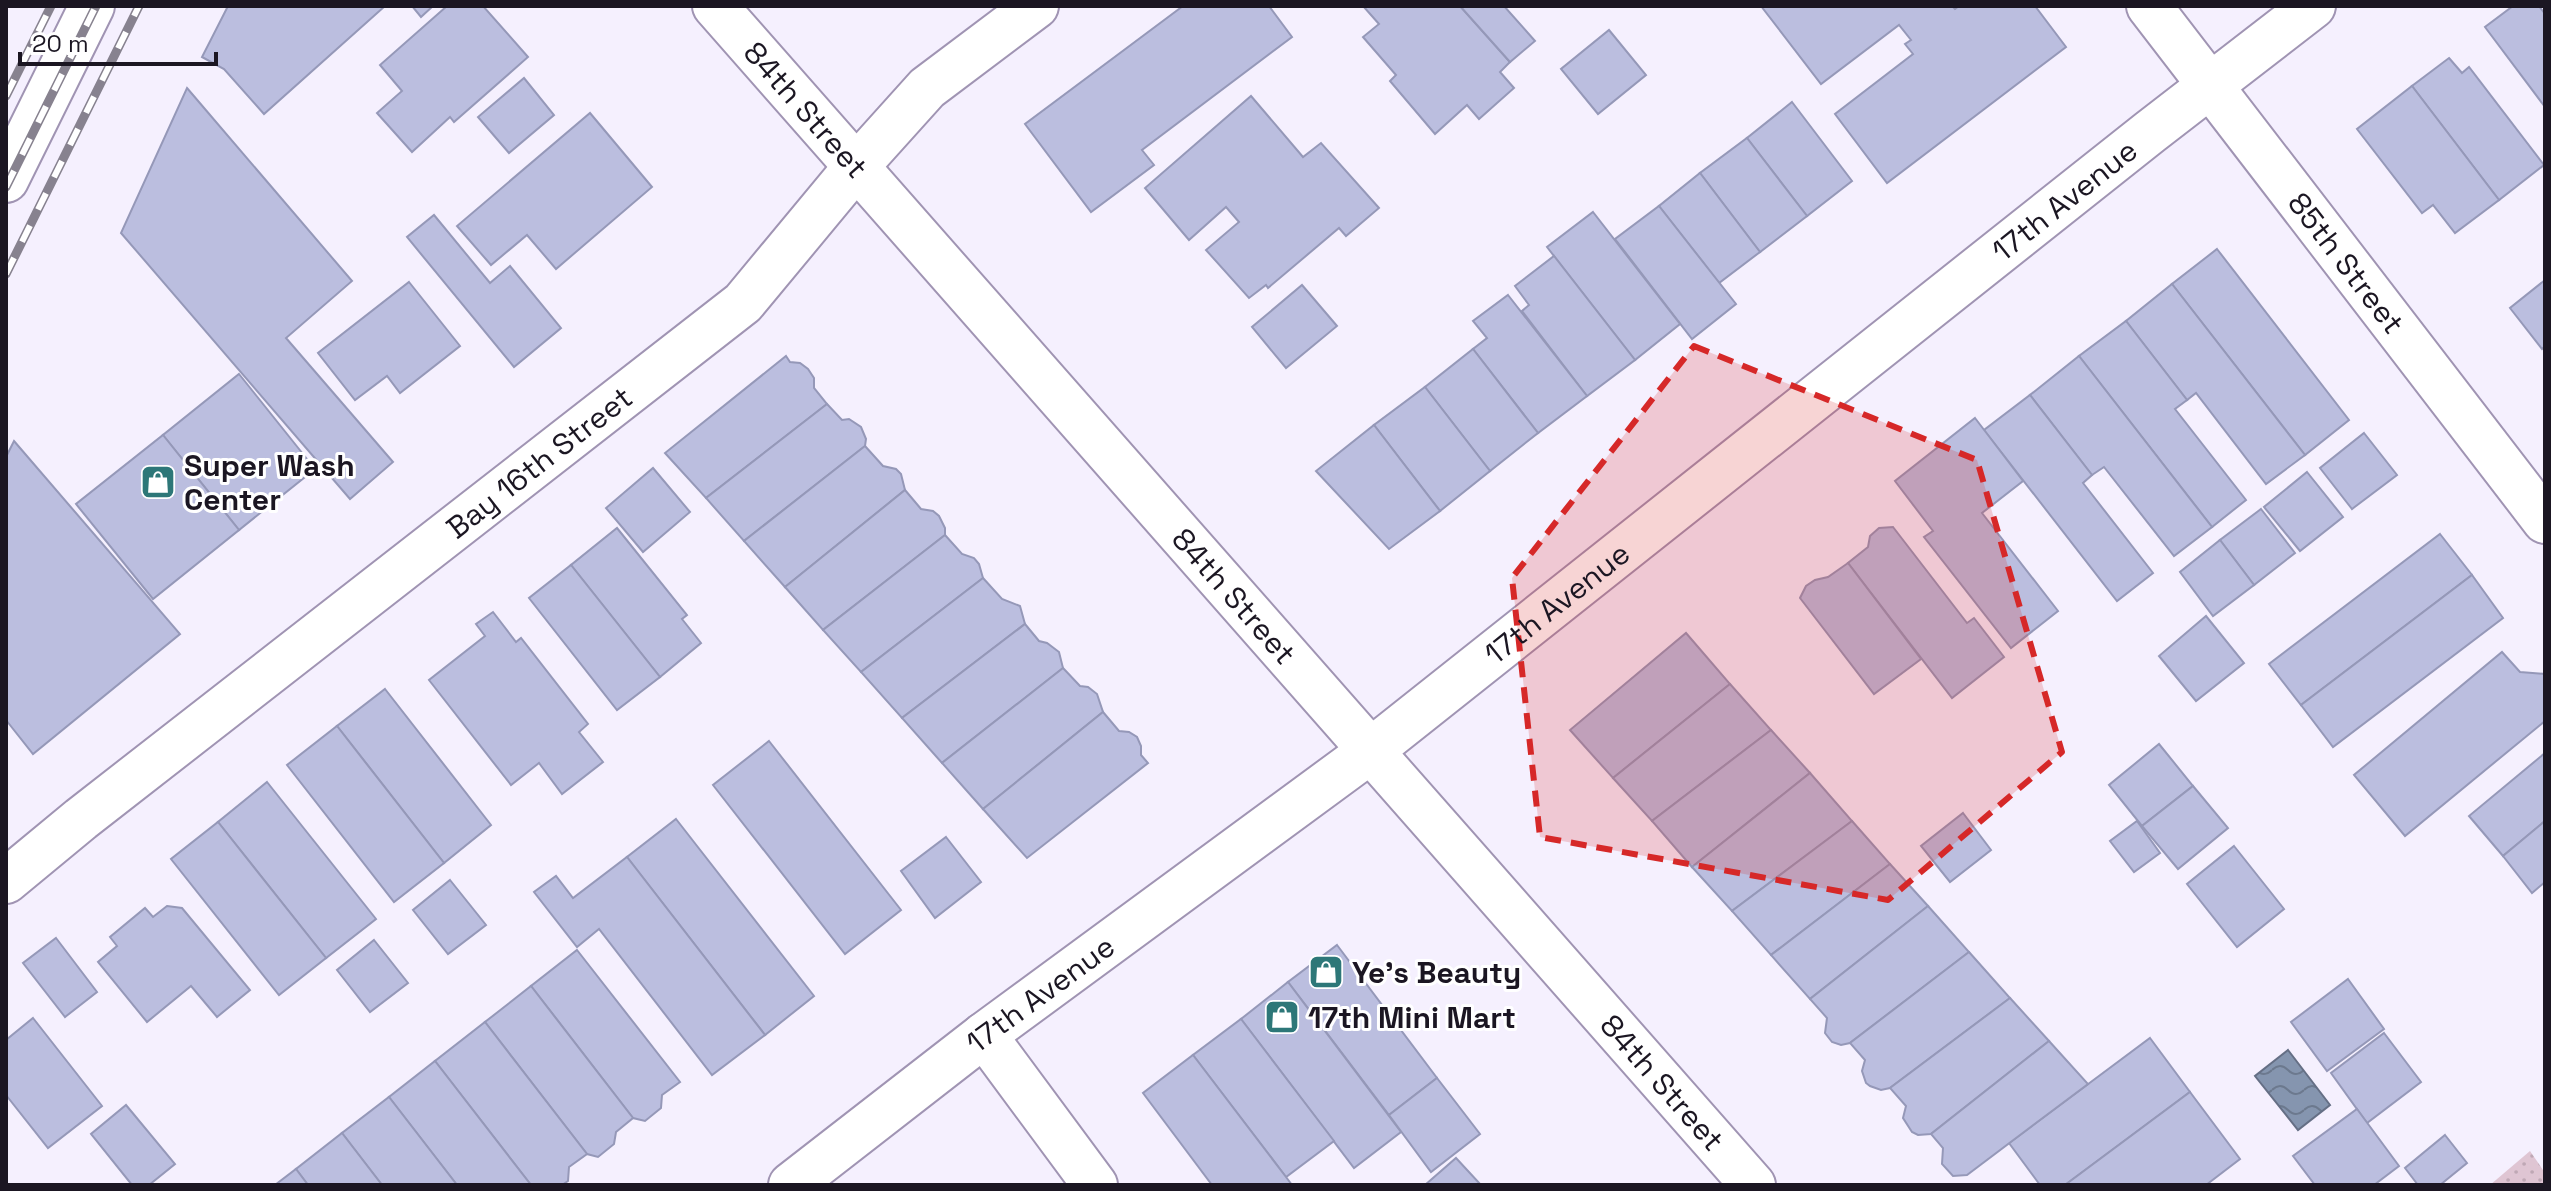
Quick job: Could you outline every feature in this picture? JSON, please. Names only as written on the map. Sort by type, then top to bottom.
[{"type":"street","points":[[6,180],[92,6]]},
{"type":"street","name":"84th Street","points":[[715,6],[1753,1185]]},
{"type":"street","name":"Bay 16th Street","points":[[6,881],[743,303],[855,168],[927,88],[1036,6]]},
{"type":"street","name":"85th Street","points":[[2149,6],[2545,521]]},
{"type":"street","name":"17th Avenue","points":[[791,1185],[984,1035],[1369,752],[2313,6]]},
{"type":"street","points":[[984,1035],[1095,1185]]},
{"type":"highlighted area","points":[[1694,346],[1977,460],[2062,752],[1888,900],[1540,837],[1512,578]]},
{"type":"shaded area","points":[[2530,1151],[2545,1173],[2545,1185],[2490,1185]]},
{"type":"water","points":[[2288,1050],[2330,1105],[2298,1130],[2255,1076]]},
{"type":"building","points":[[228,6],[385,6],[264,114],[224,69],[202,57]]},
{"type":"building","points":[[412,6],[433,6],[421,17]]},
{"type":"building","points":[[447,6],[483,6],[528,57],[454,122],[450,117],[412,152],[377,113],[402,91],[380,65]]},
{"type":"building","points":[[1183,6],[1269,6],[1292,37],[1142,150],[1154,165],[1091,212],[1025,124]]},
{"type":"building","points":[[1363,6],[1460,6],[1510,62],[1500,72],[1514,88],[1479,119],[1467,105],[1435,134],[1390,81],[1396,75],[1363,37],[1379,24]]},
{"type":"building","points":[[1460,6],[1504,6],[1535,41],[1510,62]]},
{"type":"building","points":[[1761,6],[1952,6],[1955,9],[1959,6],[2035,6],[2066,47],[1887,183],[1835,114],[1913,54],[1905,44],[1911,40],[1899,25],[1821,84]]},
{"type":"building","points":[[2513,6],[2539,6],[2545,14],[2545,107],[2485,27]]},
{"type":"building","points":[[1609,30],[1646,75],[1598,114],[1561,69]]},
{"type":"building","points":[[2449,58],[2462,73],[2469,67],[2544,165],[2499,200],[2412,86]]},
{"type":"building","points":[[524,78],[554,115],[509,153],[478,117]]},
{"type":"building","points":[[2412,86],[2499,200],[2455,233],[2433,205],[2422,213],[2357,129]]},
{"type":"building","points":[[187,88],[352,281],[286,338],[393,462],[350,499],[121,233]]},
{"type":"building","points":[[1251,96],[1303,157],[1321,143],[1379,208],[1346,236],[1339,228],[1268,288],[1266,285],[1249,298],[1206,250],[1239,222],[1226,207],[1189,240],[1145,188]]},
{"type":"building","points":[[1792,102],[1852,181],[1807,216],[1747,138]]},
{"type":"building","points":[[590,113],[652,187],[556,269],[527,235],[491,265],[457,226]]},
{"type":"building","points":[[1747,138],[1807,216],[1760,252],[1700,173]]},
{"type":"building","points":[[1700,173],[1760,252],[1719,283],[1659,206]]},
{"type":"building","points":[[1659,206],[1736,304],[1692,339],[1615,239]]},
{"type":"building","points":[[1593,212],[1680,324],[1635,360],[1547,247]]},
{"type":"building","points":[[434,215],[490,283],[510,266],[561,328],[514,367],[407,237]]},
{"type":"building","points":[[2217,249],[2349,420],[2305,455],[2172,284]]},
{"type":"building","points":[[1554,256],[1635,360],[1587,396],[1522,311],[1529,305],[1515,286]]},
{"type":"building","points":[[2545,280],[2545,346],[2542,349],[2510,308]]},
{"type":"building","points":[[409,282],[460,346],[400,393],[387,376],[355,400],[318,353]]},
{"type":"building","points":[[2172,284],[2305,455],[2266,484],[2196,393],[2187,400],[2126,321]]},
{"type":"building","points":[[1302,285],[1337,326],[1286,368],[1252,327]]},
{"type":"building","points":[[1508,295],[1587,396],[1538,433],[1473,349],[1487,338],[1473,321]]},
{"type":"building","points":[[2126,321],[2187,400],[2175,409],[2246,500],[2212,527],[2079,356]]},
{"type":"building","points":[[1473,349],[1538,433],[1490,471],[1425,387]]},
{"type":"building","points":[[786,356],[790,362],[800,363],[808,369],[814,378],[814,388],[827,404],[706,498],[665,453]]},
{"type":"building","points":[[2079,356],[2212,527],[2174,556],[2104,467],[2092,475],[2030,395]]},
{"type":"building","points":[[239,374],[315,469],[239,530],[163,435]]},
{"type":"building","points":[[1425,387],[1490,471],[1440,511],[1374,425]]},
{"type":"building","points":[[2030,395],[2092,475],[2083,483],[2153,573],[2117,601],[1984,430]]},
{"type":"building","points":[[827,404],[842,420],[849,419],[861,427],[866,439],[865,446],[744,541],[706,498]]},
{"type":"building","points":[[1975,418],[2023,481],[1982,513],[2058,611],[2011,648],[1924,537],[1933,531],[1895,481]]},
{"type":"building","points":[[1374,425],[1440,511],[1389,549],[1316,471]]},
{"type":"building","points":[[2364,433],[2397,475],[2352,509],[2320,468]]},
{"type":"building","points":[[163,435],[239,530],[153,599],[76,504]]},
{"type":"building","points":[[14,441],[180,634],[33,754],[6,720],[6,457]]},
{"type":"building","points":[[865,446],[883,466],[896,469],[901,474],[905,490],[785,587],[744,541]]},
{"type":"building","points":[[653,468],[690,512],[643,552],[606,508]]},
{"type":"building","points":[[2307,472],[2343,517],[2300,551],[2264,507]]},
{"type":"building","points":[[905,490],[921,509],[933,511],[939,516],[945,535],[823,630],[785,587]]},
{"type":"building","points":[[2261,509],[2295,553],[2254,585],[2220,540]]},
{"type":"building","points":[[1893,527],[1967,623],[1974,618],[2004,657],[1952,698],[1848,563],[1868,547],[1870,536],[1879,528]]},
{"type":"building","points":[[617,528],[687,615],[682,619],[701,643],[660,677],[571,565]]},
{"type":"building","points":[[2440,534],[2472,575],[2301,705],[2269,664]]},
{"type":"building","points":[[945,535],[962,554],[974,558],[983,578],[861,672],[823,630]]},
{"type":"building","points":[[2220,540],[2254,585],[2213,616],[2180,572]]},
{"type":"building","points":[[1848,563],[1921,659],[1874,694],[1800,598],[1806,586],[1828,577]]},
{"type":"building","points":[[571,565],[660,677],[617,710],[529,598]]},
{"type":"building","points":[[2472,575],[2503,618],[2333,747],[2301,705]]},
{"type":"building","points":[[983,578],[1002,599],[1020,606],[1025,624],[902,718],[861,672]]},
{"type":"building","points":[[493,612],[516,642],[521,638],[588,724],[579,732],[603,762],[562,794],[539,763],[511,785],[429,680],[485,636],[476,624]]},
{"type":"building","points":[[2206,616],[2244,663],[2196,701],[2159,656]]},
{"type":"building","points":[[1025,624],[1039,641],[1059,652],[1063,668],[942,763],[902,718]]},
{"type":"building","points":[[1686,633],[1730,684],[1613,778],[1570,730]]},
{"type":"building","points":[[2502,652],[2520,672],[2545,674],[2545,721],[2405,836],[2354,775]]},
{"type":"building","points":[[1063,668],[1080,686],[1088,687],[1097,694],[1103,712],[983,809],[942,763]]},
{"type":"building","points":[[1730,684],[1771,730],[1652,821],[1613,778]]},
{"type":"building","points":[[385,689],[491,825],[444,863],[337,726]]},
{"type":"building","points":[[1103,712],[1119,731],[1137,737],[1141,755],[1148,763],[1027,858],[983,809]]},
{"type":"building","points":[[337,726],[444,863],[394,902],[287,765]]},
{"type":"building","points":[[1771,730],[1810,773],[1692,867],[1652,821]]},
{"type":"building","points":[[769,741],[901,910],[845,954],[713,785]]},
{"type":"building","points":[[2159,744],[2193,786],[2142,826],[2109,785]]},
{"type":"building","points":[[2545,753],[2545,821],[2503,856],[2469,816]]},
{"type":"building","points":[[1810,773],[1852,821],[1732,911],[1692,867]]},
{"type":"building","points":[[267,782],[376,919],[326,958],[218,822]]},
{"type":"building","points":[[2193,786],[2228,828],[2178,869],[2142,826]]},
{"type":"building","points":[[1963,813],[1991,850],[1950,882],[1921,846]]},
{"type":"building","points":[[676,819],[814,996],[765,1035],[627,857]]},
{"type":"building","points":[[1852,821],[1890,864],[1771,955],[1732,911]]},
{"type":"building","points":[[2137,821],[2160,853],[2134,872],[2110,841]]},
{"type":"building","points":[[2545,821],[2545,882],[2532,893],[2503,856]]},
{"type":"building","points":[[218,822],[326,958],[279,995],[171,859]]},
{"type":"building","points":[[946,837],[981,882],[935,918],[901,871]]},
{"type":"building","points":[[2234,846],[2284,909],[2237,947],[2187,884]]},
{"type":"building","points":[[627,857],[765,1035],[712,1075],[599,929],[577,947],[534,892],[556,876],[573,898]]},
{"type":"building","points":[[1890,864],[1928,906],[1810,999],[1771,955]]},
{"type":"building","points":[[450,880],[486,925],[448,954],[413,910]]},
{"type":"building","points":[[167,906],[182,908],[250,990],[217,1017],[191,986],[147,1022],[98,962],[117,946],[110,937],[145,908],[153,917]]},
{"type":"building","points":[[1928,906],[1969,952],[1850,1043],[1841,1045],[1832,1042],[1825,1033],[1827,1018],[1810,999]]},
{"type":"building","points":[[56,938],[97,992],[65,1017],[23,963]]},
{"type":"building","points":[[374,940],[408,983],[370,1012],[337,970]]},
{"type":"building","points":[[1337,945],[1437,1078],[1389,1115],[1288,982]]},
{"type":"building","points":[[577,950],[680,1082],[662,1095],[661,1108],[645,1121],[633,1118],[531,986]]},
{"type":"building","points":[[1969,952],[2010,998],[1890,1088],[1881,1090],[1866,1083],[1862,1071],[1865,1060],[1850,1043]]},
{"type":"building","points":[[2348,979],[2384,1029],[2327,1071],[2291,1022]]},
{"type":"building","points":[[1288,982],[1401,1132],[1354,1168],[1241,1019]]},
{"type":"building","points":[[531,986],[633,1118],[616,1132],[614,1144],[598,1157],[587,1154],[485,1022]]},
{"type":"building","points":[[2010,998],[2049,1041],[1931,1134],[1912,1132],[1903,1118],[1906,1106],[1890,1088]]},
{"type":"building","points":[[33,1018],[102,1106],[48,1148],[6,1095],[6,1040]]},
{"type":"building","points":[[1241,1019],[1334,1141],[1286,1177],[1193,1055]]},
{"type":"building","points":[[485,1022],[587,1154],[569,1167],[568,1181],[562,1185],[531,1185],[435,1061]]},
{"type":"building","points":[[2384,1033],[2421,1082],[2367,1123],[2331,1073]]},
{"type":"building","points":[[2150,1038],[2190,1092],[2065,1185],[2040,1185],[2009,1143]]},
{"type":"building","points":[[2049,1041],[2088,1084],[1967,1175],[1953,1176],[1942,1164],[1943,1148],[1931,1134]]},
{"type":"building","points":[[1193,1055],[1292,1185],[1212,1185],[1143,1093]]},
{"type":"building","points":[[435,1061],[531,1185],[457,1185],[389,1097]]},
{"type":"building","points":[[1437,1078],[1480,1134],[1431,1172],[1389,1115]]},
{"type":"building","points":[[2190,1092],[2240,1159],[2206,1185],[2065,1185]]},
{"type":"building","points":[[389,1097],[457,1185],[382,1185],[342,1133]]},
{"type":"building","points":[[126,1105],[175,1164],[149,1185],[132,1185],[91,1134]]},
{"type":"building","points":[[2357,1109],[2399,1166],[2374,1185],[2315,1185],[2293,1156]]},
{"type":"building","points":[[342,1133],[382,1185],[308,1185],[296,1169]]},
{"type":"building","points":[[2445,1135],[2467,1163],[2440,1185],[2418,1185],[2405,1168]]},
{"type":"building","points":[[1456,1158],[1481,1185],[1425,1185]]},
{"type":"building","points":[[296,1169],[308,1185],[275,1185]]},
{"type":"railway","points":[[6,96],[51,6]]},
{"type":"railway","points":[[6,187],[96,6]]},
{"type":"railway","points":[[6,274],[139,6]]},
{"type":"place","name":"Super Wash Center","points":[[158,482]]},
{"type":"place","name":"Ye's Beauty","points":[[1326,972]]},
{"type":"place","name":"17th Mini Mart","points":[[1282,1017]]}]
